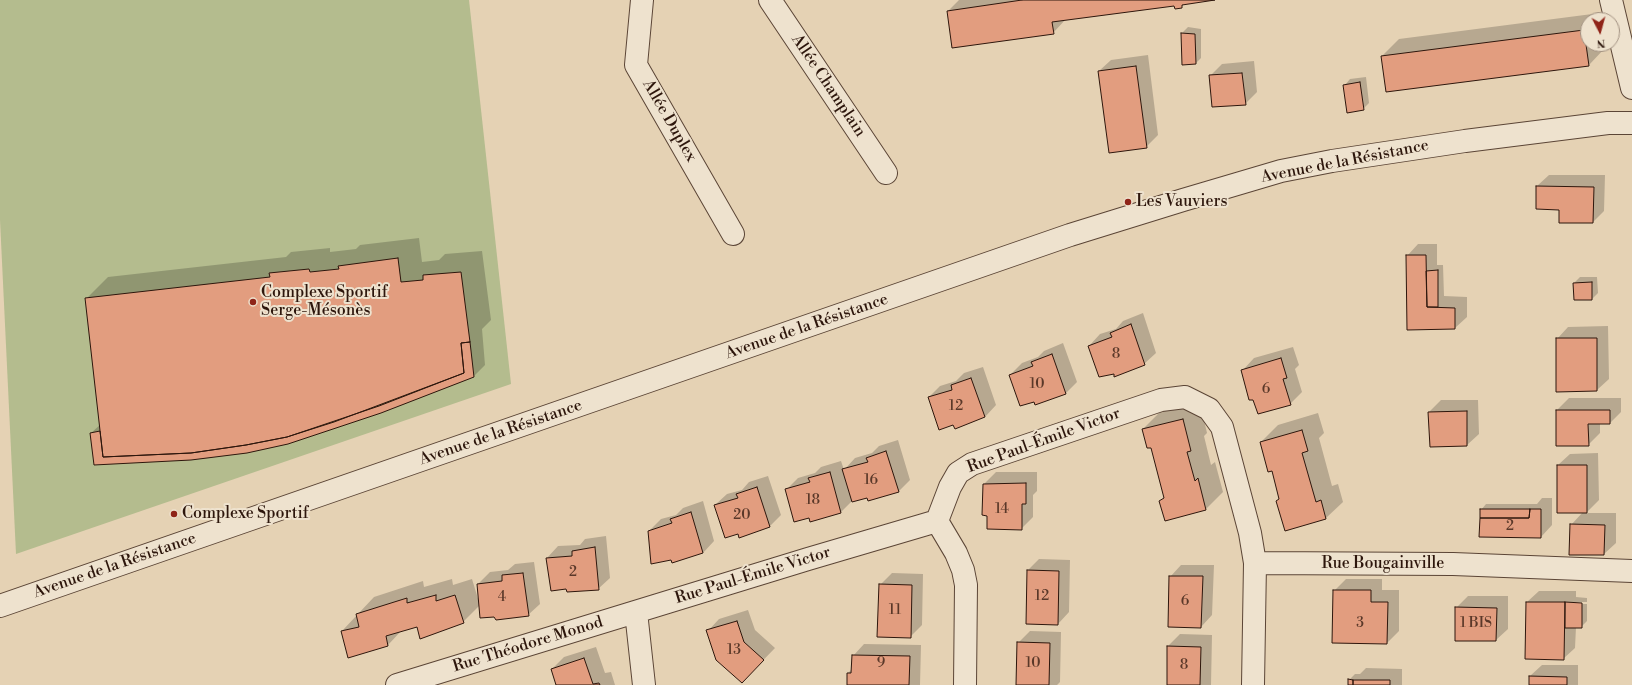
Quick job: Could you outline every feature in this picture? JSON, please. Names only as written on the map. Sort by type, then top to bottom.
[{"type":"street","name":"Allée Duplex","points":[[642,0],[636,65],[733,234]]},
{"type":"street","name":"Allée Champlain","points":[[770,0],[886,173]]},
{"type":"street","points":[[1611,0],[1632,88]]},
{"type":"street","name":"Avenue de la Résistance","points":[[0,606],[1070,235],[1183,200],[1281,171],[1332,161],[1465,141],[1608,123],[1632,123]]},
{"type":"street","name":"Rue Paul-Émile Victor","points":[[636,612],[815,556],[937,520],[950,487],[958,473],[972,464],[1160,400],[1185,397],[1209,409],[1222,427],[1250,533],[1256,563]]},
{"type":"street","points":[[937,520],[956,553],[963,570],[966,585],[964,685]]},
{"type":"street","points":[[1253,685],[1256,563]]},
{"type":"street","name":"Rue Bougainville","points":[[1256,563],[1453,564],[1632,571]]},
{"type":"street","points":[[636,612],[644,685]]},
{"type":"street","name":"Rue Théodore Monod","points":[[397,685],[636,612]]},
{"type":"green space","name":"Complexe Sportif Serge-Mésonès","points":[[0,0],[469,0],[511,384],[16,554],[0,220]]},
{"type":"building","points":[[1022,0],[1215,0],[1182,5],[1182,8],[1175,9],[1174,6],[1052,22],[1054,34],[952,48],[947,11]]},
{"type":"building","points":[[1580,31],[1580,52],[1587,52],[1589,66],[1386,92],[1381,56]]},
{"type":"building","points":[[1181,33],[1195,34],[1196,64],[1182,65]]},
{"type":"building","points":[[1136,66],[1147,148],[1109,153],[1098,71]]},
{"type":"building","points":[[1242,73],[1246,105],[1212,107],[1209,75]]},
{"type":"building","points":[[1360,82],[1364,110],[1347,113],[1343,85]]},
{"type":"building","points":[[1536,186],[1594,187],[1593,223],[1559,223],[1559,210],[1536,209]]},
{"type":"building","points":[[1406,255],[1426,255],[1427,307],[1455,308],[1455,329],[1407,330]]},
{"type":"building","points":[[398,258],[401,282],[423,280],[423,275],[461,272],[470,342],[461,343],[464,373],[379,406],[287,437],[191,453],[103,457],[85,298],[270,277],[269,273],[309,269],[310,272],[339,269],[338,266]]},
{"type":"building","points":[[1438,270],[1438,307],[1427,307],[1426,271]]},
{"type":"building","points":[[1592,282],[1592,300],[1574,300],[1573,283]]},
{"type":"building","points":[[1131,324],[1145,365],[1114,377],[1114,374],[1099,377],[1088,346],[1112,337],[1110,333]]},
{"type":"building","points":[[1556,338],[1597,338],[1597,391],[1556,392]]},
{"type":"building","points":[[470,342],[474,377],[381,413],[288,444],[247,453],[191,460],[94,465],[90,433],[100,431],[103,457],[191,453],[246,445],[287,437],[334,422],[464,373],[461,343]]},
{"type":"building","points":[[1052,354],[1066,394],[1035,405],[1034,402],[1020,406],[1009,375],[1033,366],[1031,362]]},
{"type":"building","points":[[1281,358],[1287,378],[1283,379],[1291,405],[1258,414],[1253,400],[1249,400],[1241,370]]},
{"type":"building","points":[[971,378],[985,417],[955,429],[953,425],[939,430],[928,397],[952,390],[951,385]]},
{"type":"building","points":[[1556,410],[1610,410],[1610,424],[1588,424],[1589,446],[1556,446]]},
{"type":"building","points":[[1467,411],[1467,446],[1430,447],[1428,412]]},
{"type":"building","points":[[1183,419],[1191,451],[1187,452],[1195,481],[1198,478],[1206,510],[1165,521],[1159,501],[1164,498],[1151,448],[1147,448],[1142,429]]},
{"type":"building","points":[[1302,430],[1308,451],[1302,453],[1316,502],[1321,500],[1326,519],[1285,531],[1276,501],[1279,499],[1272,471],[1268,472],[1260,442]]},
{"type":"building","points":[[886,451],[899,492],[868,501],[867,498],[852,502],[842,469],[868,462],[866,458]]},
{"type":"building","points":[[1557,465],[1587,465],[1587,513],[1557,513]]},
{"type":"building","points":[[830,472],[841,513],[810,522],[809,518],[794,522],[785,489],[810,482],[808,478]]},
{"type":"building","points":[[1026,483],[1026,504],[1022,504],[1022,530],[987,529],[987,516],[982,515],[983,484]]},
{"type":"building","points":[[757,487],[770,527],[739,538],[738,534],[725,538],[714,505],[738,498],[736,494]]},
{"type":"building","points":[[1480,509],[1530,509],[1529,518],[1480,518]]},
{"type":"building","points":[[1530,509],[1541,509],[1541,538],[1479,537],[1480,518],[1529,518]]},
{"type":"building","points":[[691,512],[703,553],[672,563],[671,560],[651,564],[648,531],[672,523],[670,519]]},
{"type":"building","points":[[1570,524],[1605,525],[1604,555],[1569,555]]},
{"type":"building","points":[[595,547],[599,590],[567,592],[566,589],[551,591],[546,558],[572,556],[572,551]]},
{"type":"building","points":[[1027,570],[1059,571],[1058,625],[1026,624]]},
{"type":"building","points":[[523,573],[529,616],[496,620],[494,617],[480,618],[477,584],[502,581],[502,575]]},
{"type":"building","points":[[1169,576],[1203,576],[1201,628],[1168,627]]},
{"type":"building","points":[[879,584],[912,585],[911,638],[877,637]]},
{"type":"building","points":[[1333,590],[1371,590],[1371,602],[1388,602],[1387,644],[1332,643]]},
{"type":"building","points":[[436,595],[436,601],[455,595],[464,623],[420,639],[417,627],[386,636],[388,646],[348,658],[341,631],[359,627],[356,614],[407,598],[407,603]]},
{"type":"building","points":[[1526,602],[1565,602],[1564,660],[1525,659]]},
{"type":"building","points":[[1565,602],[1582,603],[1582,628],[1565,628]]},
{"type":"building","points":[[1455,607],[1497,608],[1496,641],[1455,641]]},
{"type":"building","points":[[737,621],[744,642],[764,660],[742,683],[716,660],[706,630]]},
{"type":"building","points":[[1017,642],[1050,643],[1049,685],[1016,685]]},
{"type":"building","points":[[1167,646],[1201,647],[1200,685],[1167,685]]},
{"type":"building","points":[[852,655],[910,656],[909,685],[847,685],[847,673],[851,673]]},
{"type":"building","points":[[584,658],[593,684],[599,683],[600,685],[556,685],[551,669]]},
{"type":"building","points":[[1529,676],[1567,677],[1567,685],[1529,685]]},
{"type":"building","points":[[1348,679],[1353,680],[1353,685],[1348,685]]},
{"type":"building","points":[[1353,680],[1390,680],[1390,685],[1353,685]]},
{"type":"place","name":"Les Vauviers","points":[[1128,202]]},
{"type":"place","name":"Complexe Sportif Serge-Mésonès","points":[[253,302]]},
{"type":"place","name":"Complexe Sportif","points":[[174,514]]}]
